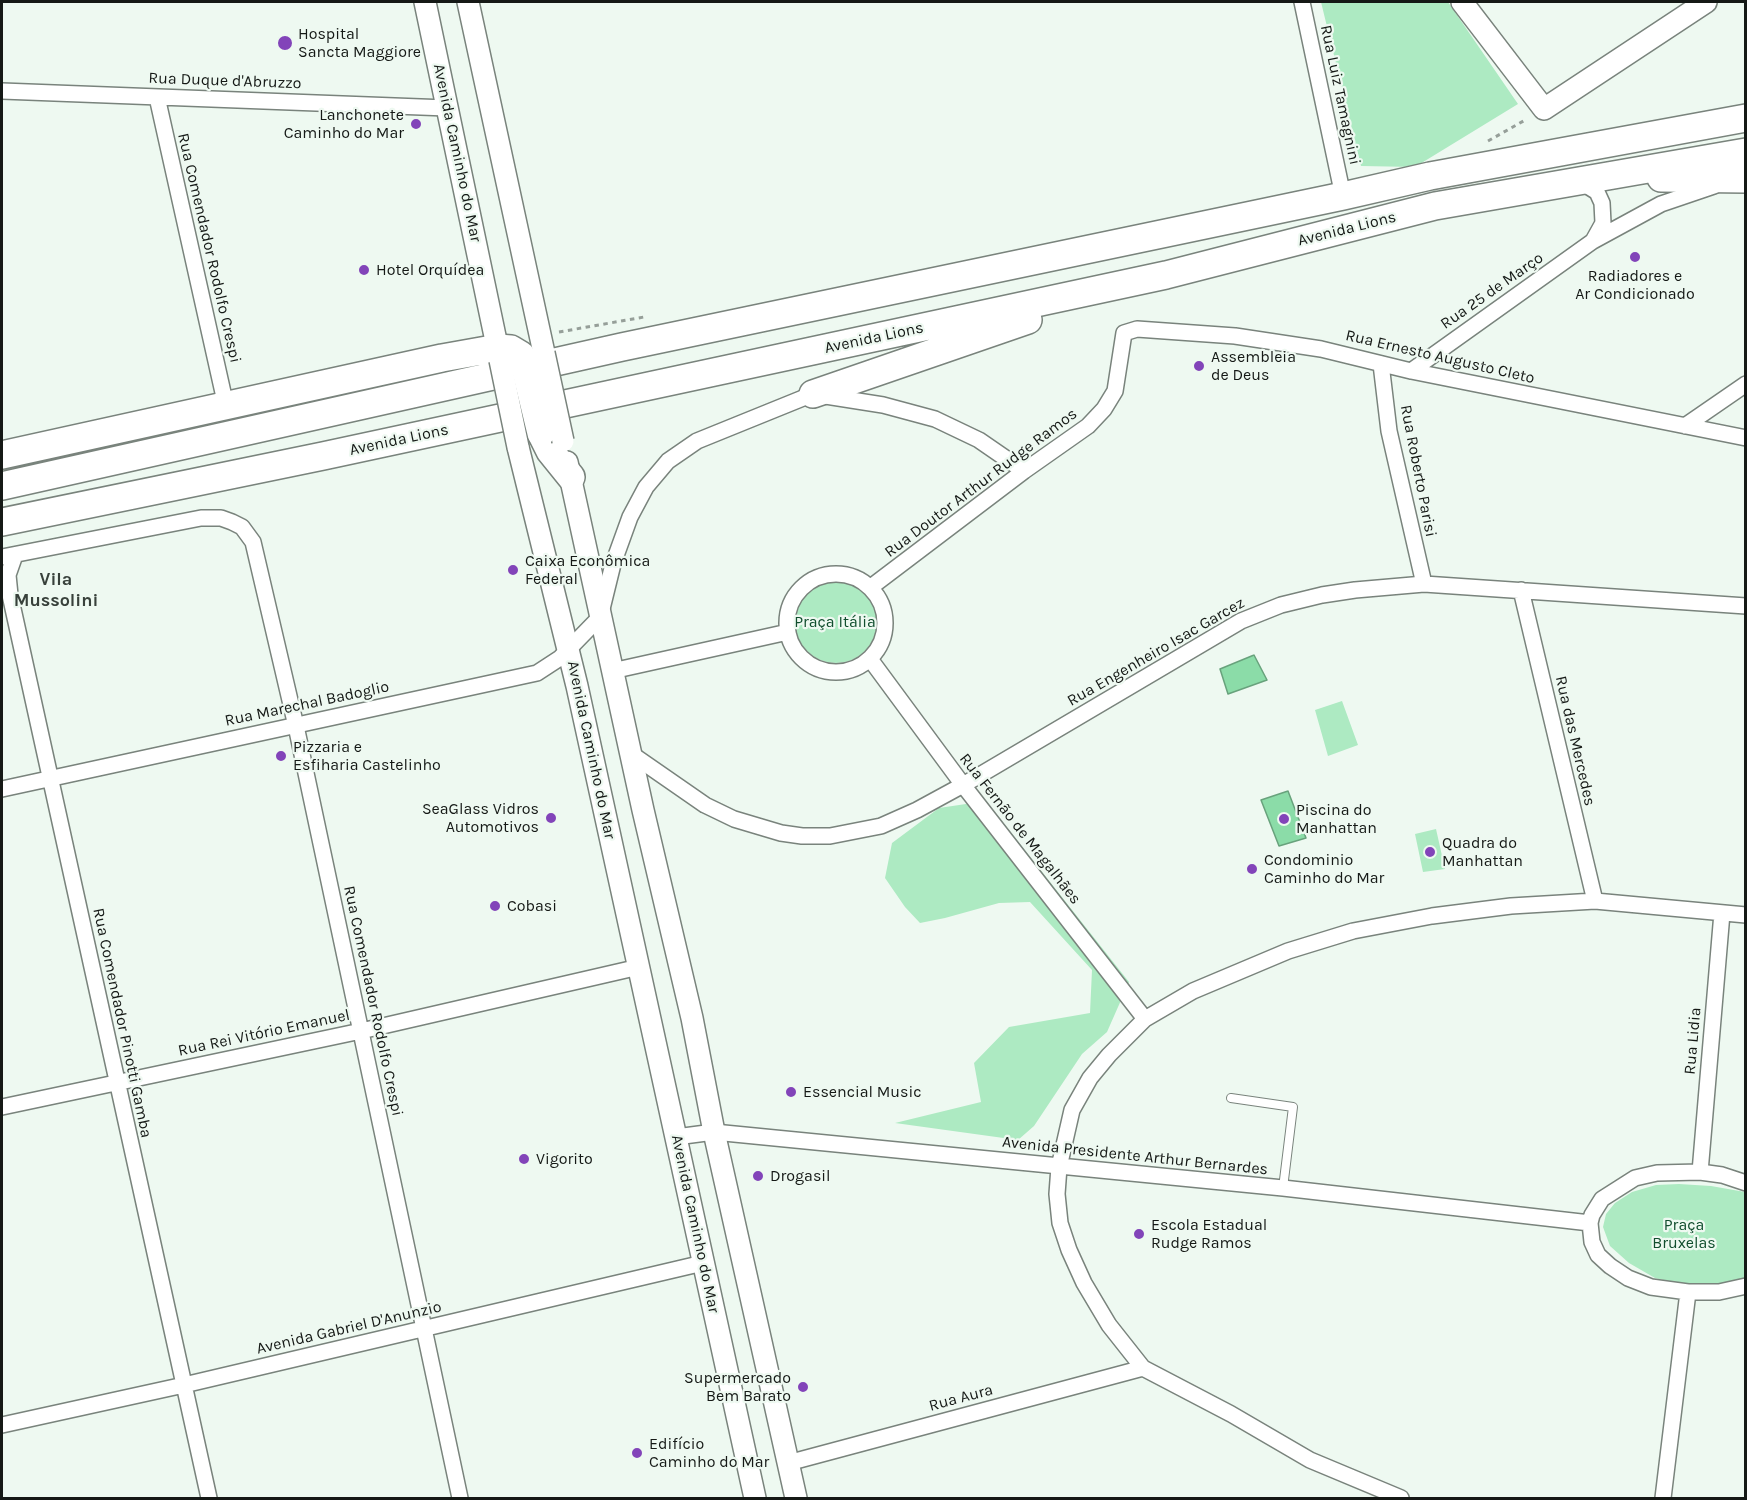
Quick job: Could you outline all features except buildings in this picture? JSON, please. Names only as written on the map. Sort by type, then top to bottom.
[{"type":"highway","name":"Avenida Lions","points":[[2,486],[622,347],[1430,176],[1742,118]]},
{"type":"highway","name":"Avenida Lions","points":[[2,522],[323,456],[1166,275],[1435,206],[1746,152]]},
{"type":"highway","points":[[1609,177],[1744,179]]},
{"type":"highway","points":[[813,394],[1166,275]]},
{"type":"highway","points":[[2,455],[226,406],[516,355],[541,440],[571,477]]},
{"type":"main road","name":"Avenida Caminho do Mar","points":[[425,2],[447,108],[516,355]]},
{"type":"main road","points":[[468,2],[516,355]]},
{"type":"main road","points":[[1462,2],[1544,109],[1706,2]]},
{"type":"main road","name":"Avenida Caminho do Mar","points":[[541,440],[569,650],[755,1498]]},
{"type":"main road","points":[[571,477],[630,753],[692,1018],[714,1132],[795,1498]]},
{"type":"street","name":"Rua Luiz Tamagnini","points":[[1302,2],[1343,196]]},
{"type":"street","name":"Rua Duque d'Abruzzo","points":[[2,91],[447,108]]},
{"type":"street","name":"Rua Comendador Rodolfo Crespi","points":[[157,97],[226,406]]},
{"type":"street","name":"Rua 25 de Março","points":[[1411,371],[1593,241],[1661,204],[1707,188],[1744,179]]},
{"type":"street","points":[[1580,182],[1597,192],[1602,203],[1603,224],[1593,241]]},
{"type":"street","name":"Rua Ernesto Augusto Cleto","points":[[1124,333],[1144,328],[1235,336],[1321,348],[1411,371],[1746,438]]},
{"type":"street","name":"Rua Doutor Arthur Rudge Ramos","points":[[871,587],[1024,471],[1078,434],[1104,409],[1118,381],[1124,333]]},
{"type":"street","name":"Rua Roberto Parisi","points":[[1381,364],[1389,430],[1424,584]]},
{"type":"street","points":[[1685,426],[1746,384]]},
{"type":"street","points":[[600,617],[623,534],[639,500],[656,474],[668,461],[698,441],[813,394],[883,405],[935,419],[979,440],[1024,471]]},
{"type":"street","name":"Rua Comendador Rodolfo Crespi","points":[[8,556],[176,521],[211,517],[242,527],[253,542],[296,726],[460,1498]]},
{"type":"street","name":"Rua Comendador Pinotti Gamba","points":[[8,556],[10,595],[209,1498]]},
{"type":"street","points":[[827,574],[843,574],[858,578],[871,587],[880,600],[885,615],[885,631],[880,646],[870,658],[858,667],[828,671],[814,667],[802,658],[793,646],[788,632],[787,617],[800,589],[813,579],[827,574]]},
{"type":"street","name":"Rua Engenheiro Isac Garcez","points":[[630,753],[715,809],[759,827],[802,836],[830,836],[881,826],[926,805],[1241,621],[1281,605],[1355,590],[1424,584],[1746,606]]},
{"type":"street","name":"Rua das Mercedes","points":[[1521,590],[1595,901]]},
{"type":"street","name":"Rua Marechal Badoglio","points":[[2,789],[525,677],[548,667],[569,650],[600,617]]},
{"type":"street","points":[[612,671],[788,632]]},
{"type":"street","name":"Rua Fernão de Magalhães","points":[[870,658],[963,785],[1145,1019]]},
{"type":"street","points":[[1401,1498],[1310,1460],[1231,1414],[1143,1368],[1109,1325],[1084,1283],[1069,1250],[1060,1223],[1057,1194],[1059,1167],[1072,1110],[1090,1078],[1145,1019],[1193,991],[1288,951],[1353,931],[1432,916],[1499,907],[1595,901],[1746,915]]},
{"type":"street","name":"Rua Lidia","points":[[1700,1172],[1722,913]]},
{"type":"street","name":"Rua Rei Vitório Emanuel","points":[[2,1107],[361,1031],[639,967]]},
{"type":"street","name":"Avenida Presidente Arthur Bernardes","points":[[676,1137],[714,1132],[1283,1188],[1590,1223]]},
{"type":"street","points":[[1746,1183],[1722,1175],[1700,1172],[1666,1172],[1635,1178],[1602,1199],[1590,1223],[1593,1242],[1598,1254],[1610,1266],[1628,1278],[1651,1287],[1688,1292],[1719,1292],[1746,1286]]},
{"type":"street","name":"Avenida Gabriel D'Anunzio","points":[[2,1425],[704,1263]]},
{"type":"street","points":[[1663,1498],[1688,1292]]},
{"type":"street","name":"Rua Aura","points":[[788,1463],[1143,1368]]},
{"type":"lane","points":[[1231,1098],[1293,1107],[1283,1188]]},
{"type":"green space","points":[[1321,2],[1448,2],[1518,104],[1415,167],[1361,166]]},
{"type":"green space","name":"Praça Itália","points":[[828,581],[844,581],[859,588],[870,599],[877,614],[874,638],[865,651],[844,663],[828,663],[813,656],[802,645],[795,630],[795,614],[802,599],[813,588]]},
{"type":"green space","points":[[1342,701],[1358,745],[1328,756],[1315,710]]},
{"type":"green space","points":[[986,801],[1129,982],[1107,1032],[1082,1054],[1034,1126],[1018,1140],[895,1123],[981,1102],[974,1063],[1009,1027],[1090,1013],[1092,970],[1030,902],[999,903],[920,923],[905,907],[885,878],[892,843],[939,808]]},
{"type":"green space","name":"Quadra do Manhattan","points":[[1436,829],[1445,869],[1423,872],[1415,834]]},
{"type":"green space","name":"Praça Bruxelas","points":[[1656,1185],[1711,1186],[1745,1192],[1745,1279],[1726,1285],[1679,1284],[1655,1278],[1629,1263],[1610,1246],[1603,1227],[1606,1214],[1615,1203],[1632,1192]]},
{"type":"shaded area","points":[[1254,655],[1267,680],[1228,694],[1220,669]]},
{"type":"shaded area","name":"Piscina do Manhattan","points":[[1288,791],[1306,838],[1279,846],[1261,800]]},
{"type":"place","name":"Hospital Sancta Maggiore","points":[[285,43]]},
{"type":"place","name":"Lanchonete Caminho do Mar","points":[[416,124]]},
{"type":"place","name":"Radiadores e Ar Condicionado","points":[[1635,257]]},
{"type":"place","name":"Hotel Orquídea","points":[[364,270]]},
{"type":"place","name":"Assembleia de Deus","points":[[1199,366]]},
{"type":"place","name":"Caixa Econômica Federal","points":[[513,570]]},
{"type":"place","name":"Pizzaria e Esfiharia Castelinho","points":[[281,756]]},
{"type":"place","name":"SeaGlass Vidros Automotivos","points":[[551,818]]},
{"type":"place","name":"Piscina do Manhattan","points":[[1284,819]]},
{"type":"place","name":"Quadra do Manhattan","points":[[1430,852]]},
{"type":"place","name":"Condominio Caminho do Mar","points":[[1252,869]]},
{"type":"place","name":"Cobasi","points":[[495,906]]},
{"type":"place","name":"Essencial Music","points":[[791,1092]]},
{"type":"place","name":"Vigorito","points":[[524,1159]]},
{"type":"place","name":"Drogasil","points":[[758,1176]]},
{"type":"place","name":"Escola Estadual Rudge Ramos","points":[[1139,1234]]},
{"type":"place","name":"Supermercado Bem Barato","points":[[803,1387]]},
{"type":"place","name":"Edifício Caminho do Mar","points":[[637,1453]]},
{"type":"district","name":"Vila Mussolini","points":[[56,590]]}]
